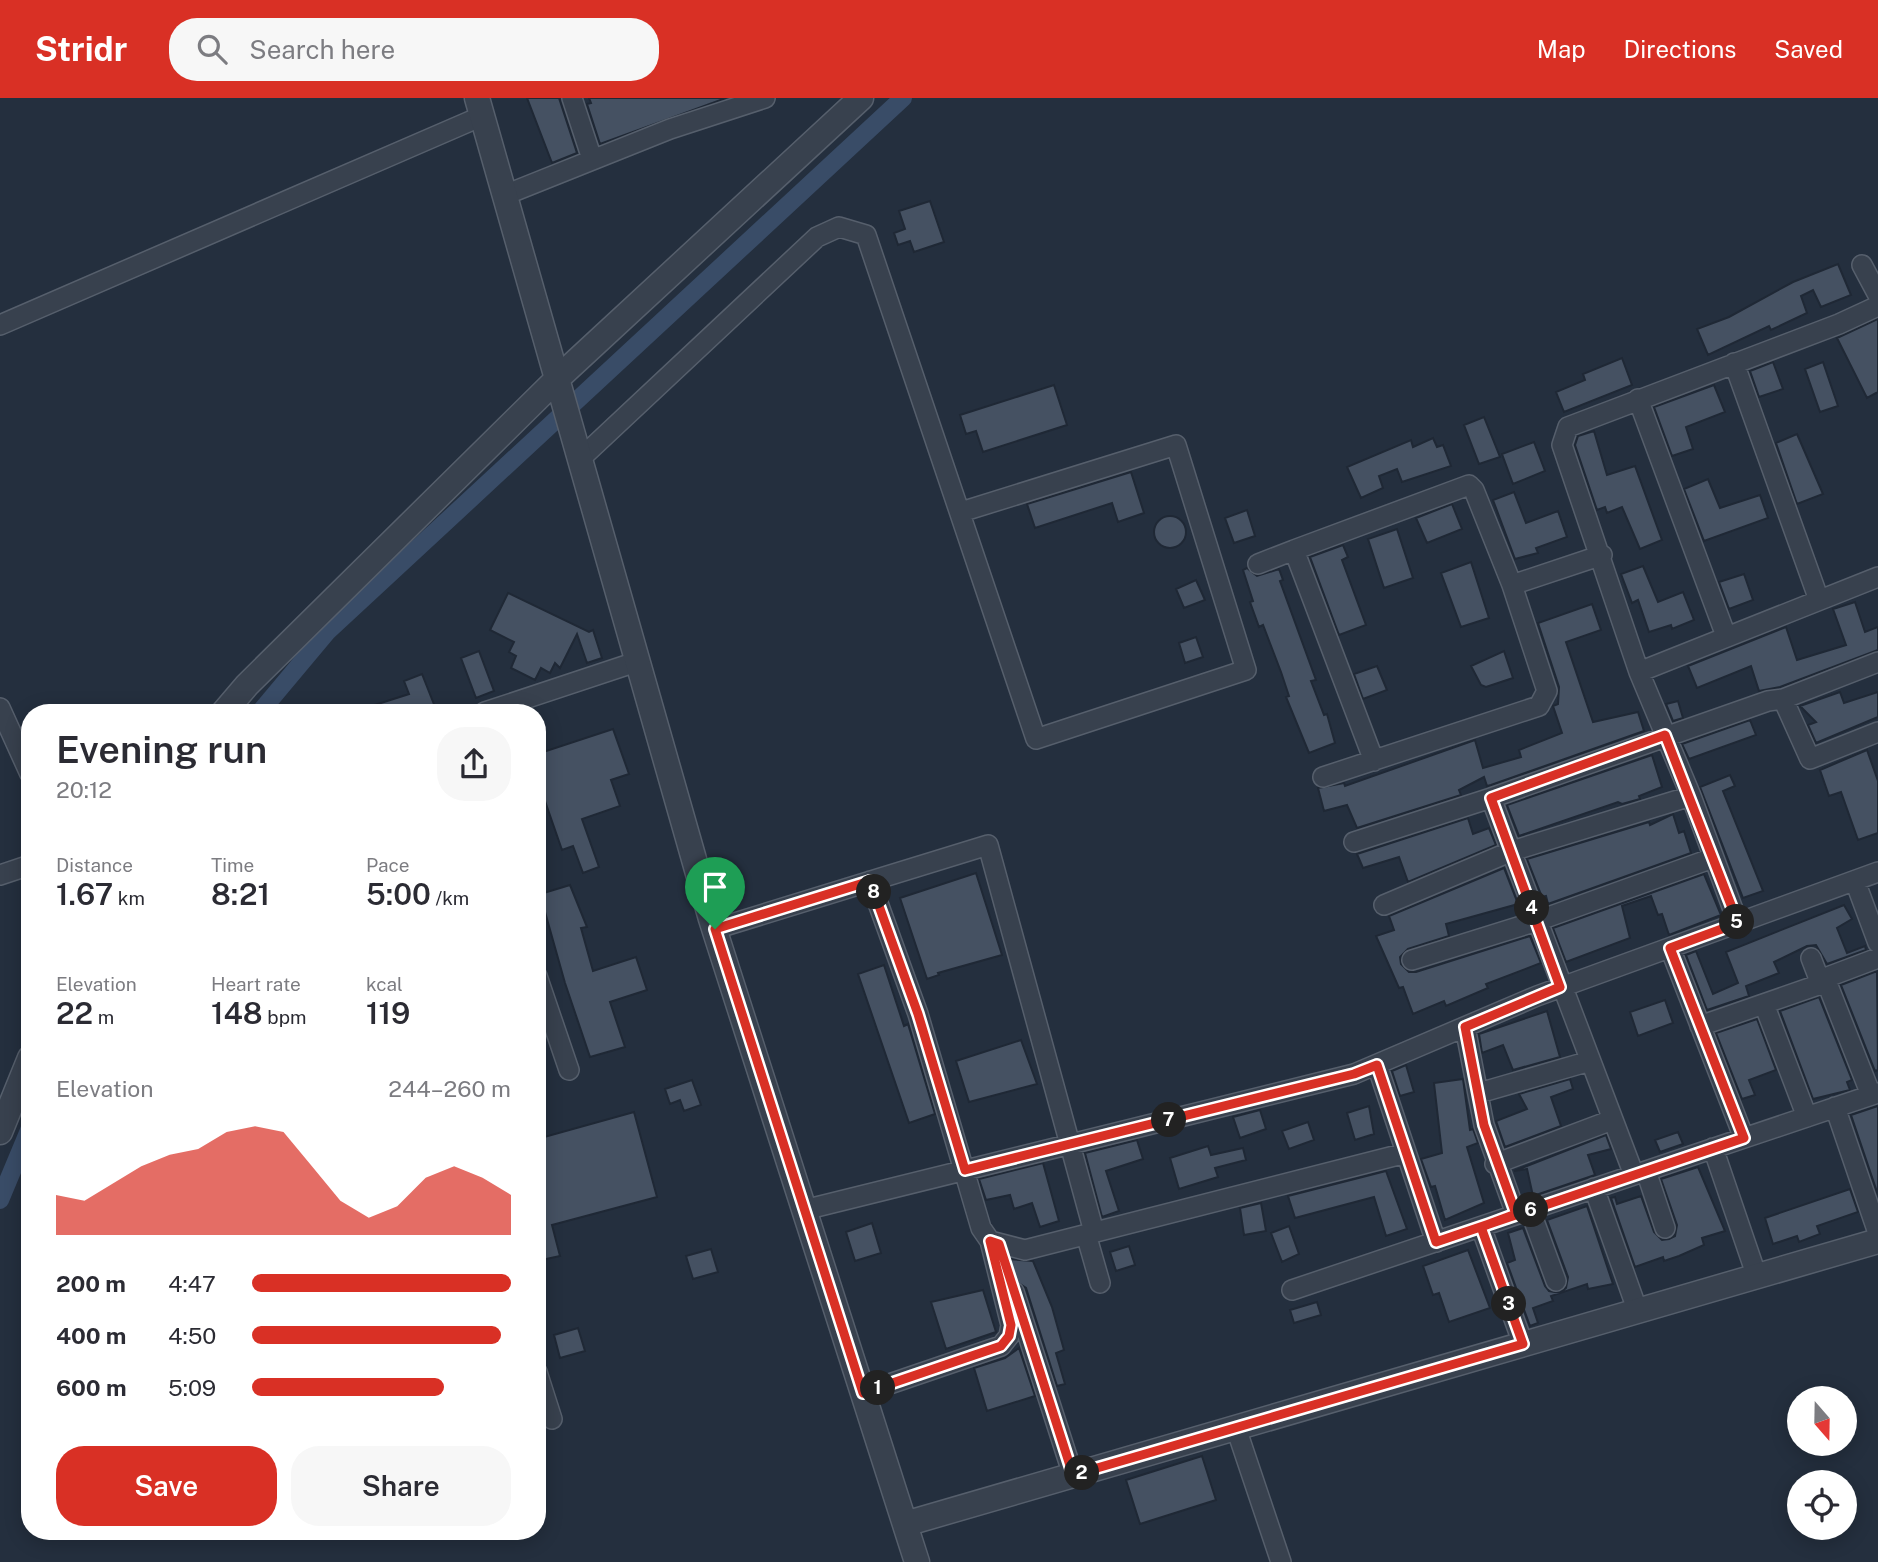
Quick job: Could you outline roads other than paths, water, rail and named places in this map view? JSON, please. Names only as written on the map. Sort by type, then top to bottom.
[{"type":"street","points":[[572,98],[592,159]]},
{"type":"street","points":[[505,195],[670,129],[716,117],[765,98]]},
{"type":"street","points":[[231,704],[247,685],[558,383],[861,98]]},
{"type":"street","points":[[0,325],[479,107],[636,662],[715,929],[917,1562]]},
{"type":"street","points":[[580,459],[817,237],[839,227],[866,235],[1035,739],[1246,670],[1177,445],[961,512]]},
{"type":"street","points":[[1862,265],[1878,295]]},
{"type":"street","points":[[1738,923],[1691,796],[1639,671],[1602,555],[1562,445],[1568,427],[1839,324],[1878,306]]},
{"type":"street","points":[[1734,363],[1819,600]]},
{"type":"street","points":[[1638,399],[1726,636]]},
{"type":"street","points":[[1258,564],[1469,485],[1474,490],[1512,585],[1547,691],[1539,706],[1323,777]]},
{"type":"street","points":[[1294,550],[1374,761]]},
{"type":"street","points":[[1512,585],[1602,555]]},
{"type":"street","points":[[1639,671],[1878,577]]},
{"type":"street","points":[[509,704],[636,662]]},
{"type":"street","points":[[1354,842],[1491,798],[1665,735],[1783,699],[1878,662]]},
{"type":"street","points":[[1783,699],[1810,759],[1878,732]]},
{"type":"street","points":[[0,708],[21,754]]},
{"type":"street","points":[[1384,905],[1512,851],[1691,796]]},
{"type":"street","points":[[1491,798],[1612,1120],[1665,1228]]},
{"type":"street","points":[[715,929],[988,845],[1070,1144],[1100,1283]]},
{"type":"street","points":[[1412,960],[1537,921],[1713,858]]},
{"type":"street","points":[[0,875],[21,868]]},
{"type":"street","points":[[804,1210],[1354,1074],[1560,987],[1878,872]]},
{"type":"street","points":[[870,881],[918,1014],[981,1228],[995,1242],[1073,1475]]},
{"type":"street","points":[[1855,881],[1878,943]]},
{"type":"street","points":[[1670,948],[1744,1138]]},
{"type":"street","points":[[1292,1290],[1875,1094],[1811,958]]},
{"type":"street","points":[[1700,1026],[1764,1004],[1878,958]]},
{"type":"street","points":[[546,1002],[569,1070]]},
{"type":"street","points":[[1764,1004],[1807,1117]]},
{"type":"street","points":[[1465,1027],[1495,1164],[1523,1212],[1556,1281]]},
{"type":"street","points":[[1479,1093],[1590,1061]]},
{"type":"street","points":[[1377,1065],[1436,1242]]},
{"type":"street","points":[[0,1132],[21,1080]]},
{"type":"street","points":[[1835,1107],[1878,1233]]},
{"type":"street","points":[[1495,1164],[1612,1120]]},
{"type":"street","points":[[1713,1148],[1757,1277]]},
{"type":"street","points":[[995,1242],[1025,1250],[1406,1153]]},
{"type":"street","points":[[1594,1188],[1637,1311]]},
{"type":"street","points":[[1481,1227],[1523,1344]]},
{"type":"street","points":[[905,1524],[1878,1241]]},
{"type":"street","points":[[863,1393],[1001,1346],[1009,1336],[1011,1325],[995,1242]]},
{"type":"street","points":[[546,1401],[552,1419]]},
{"type":"street","points":[[1236,1428],[1281,1562]]},
{"type":"waterway","points":[[267,704],[327,632],[903,98]]},
{"type":"waterway","points":[[0,1200],[21,1150]]}]
